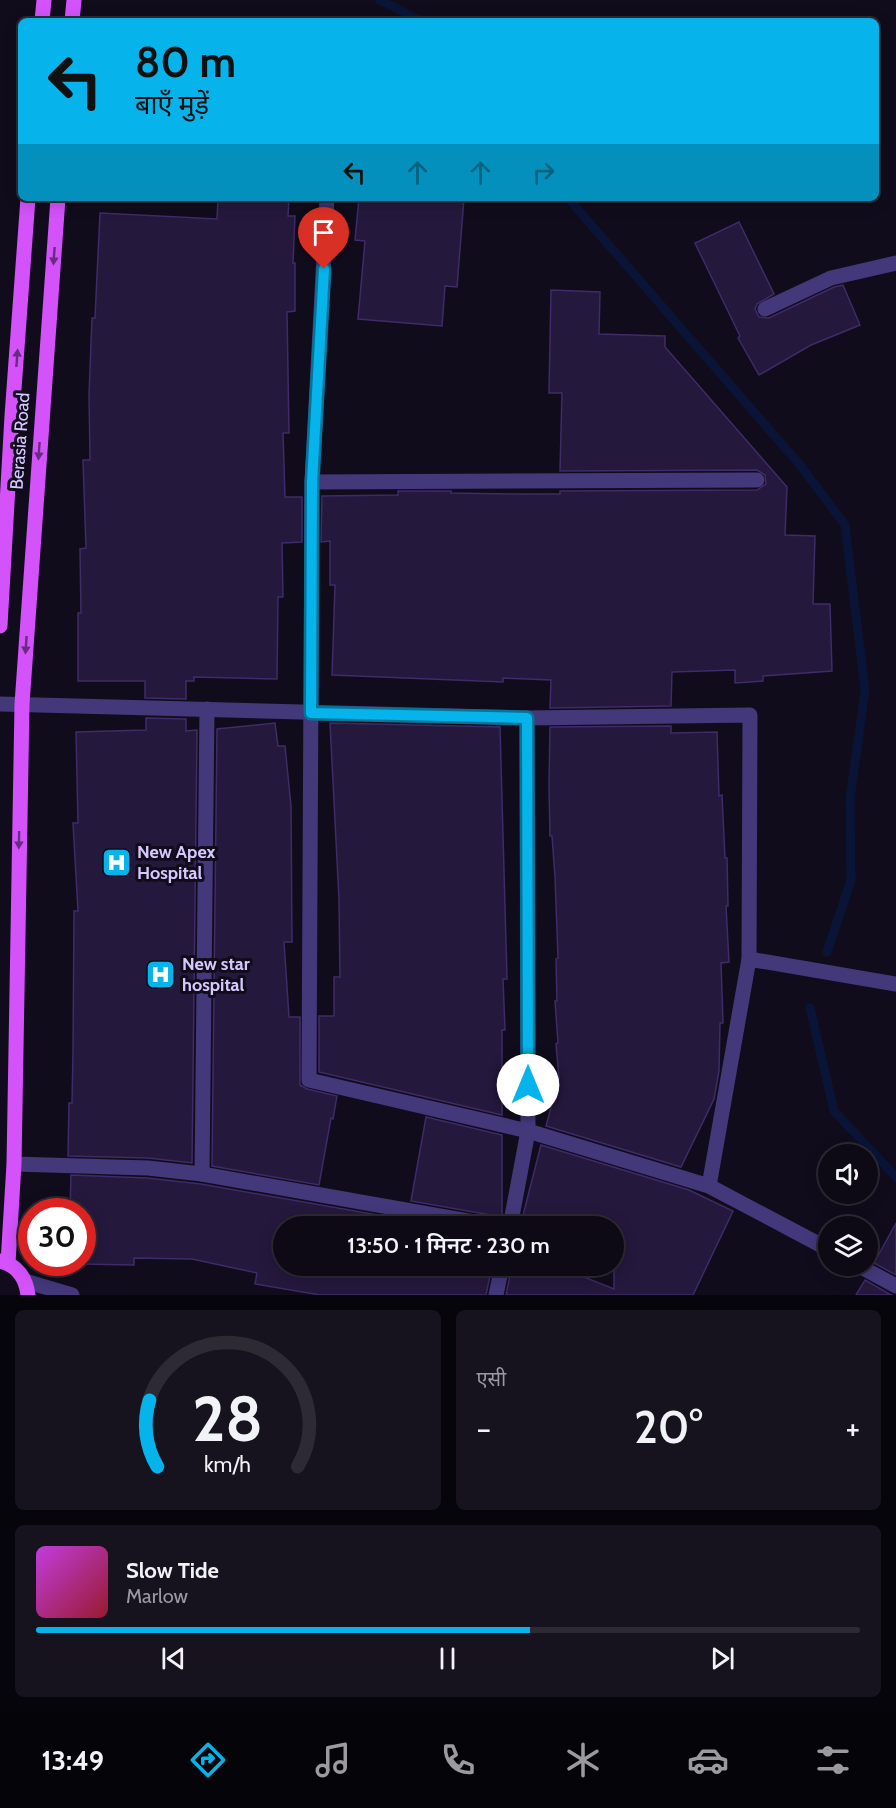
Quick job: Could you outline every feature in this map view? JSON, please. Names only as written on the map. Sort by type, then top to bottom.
[{"type":"main road","points":[[42,18],[44,0]]},
{"type":"main road","points":[[72,18],[74,0]]},
{"type":"main road","name":"Berasia Road","points":[[0,626],[6,416],[28,201]]},
{"type":"main road","name":"Berasia Road","points":[[4,1262],[14,1164],[22,704],[58,201]]},
{"type":"main road","points":[[4,1262],[22,1275],[26,1288]]},
{"type":"street","points":[[327,201],[312,482],[309,1080],[528,1131],[709,1186],[818,1244]]},
{"type":"street","points":[[765,309],[831,278],[896,263]]},
{"type":"street","points":[[312,482],[757,480]]},
{"type":"street","points":[[0,704],[527,718],[750,715],[749,959],[709,1186]]},
{"type":"street","points":[[202,1174],[207,709]]},
{"type":"street","points":[[512,1216],[528,1131],[527,718]]},
{"type":"street","points":[[749,959],[896,984]]},
{"type":"street","points":[[14,1164],[148,1168],[202,1174],[440,1216]]},
{"type":"street","points":[[496,1295],[500,1276]]},
{"type":"street","points":[[878,1276],[896,1286]]},
{"type":"street","points":[[26,1288],[72,1295]]},
{"type":"building","points":[[218,201],[289,201],[288,216],[295,216],[293,263],[295,263],[295,311],[287,312],[289,433],[283,433],[285,497],[302,497],[302,542],[282,543],[283,597],[278,597],[277,679],[194,677],[194,681],[186,681],[186,699],[145,698],[145,681],[78,681],[78,613],[81,613],[80,549],[86,548],[83,460],[90,460],[89,395],[92,318],[95,318],[100,213],[217,219]]},
{"type":"building","points":[[359,201],[464,201],[457,287],[445,286],[442,326],[358,319],[365,241],[355,240]]},
{"type":"building","points":[[739,222],[774,294],[757,304],[755,309],[759,317],[769,318],[834,287],[843,285],[860,325],[811,345],[759,375],[738,338],[740,336],[695,243]]},
{"type":"building","points":[[551,290],[600,292],[599,334],[665,336],[665,347],[787,487],[785,535],[815,536],[813,604],[830,604],[832,671],[763,676],[763,681],[735,683],[735,670],[672,672],[671,706],[550,708],[551,680],[503,678],[503,682],[332,675],[335,585],[330,585],[330,541],[321,542],[322,496],[398,495],[398,491],[560,494],[560,491],[757,490],[766,484],[765,475],[757,470],[560,471],[562,393],[549,393]]},
{"type":"building","points":[[146,718],[186,719],[186,731],[197,730],[192,1163],[148,1158],[68,1156],[69,1103],[72,1103],[74,911],[78,911],[73,823],[78,823],[76,732],[146,730]]},
{"type":"building","points":[[275,723],[278,746],[285,746],[291,806],[292,942],[284,942],[289,1017],[300,1017],[300,1085],[307,1089],[337,1096],[319,1185],[212,1166],[217,729]]},
{"type":"building","points":[[330,723],[500,727],[507,979],[503,979],[505,1030],[502,1030],[502,1115],[319,1072],[319,1016],[334,1016],[334,977],[340,977],[339,899]]},
{"type":"building","points":[[671,726],[671,733],[717,732],[719,796],[722,795],[725,858],[727,858],[728,906],[726,906],[729,962],[721,963],[723,1023],[720,1023],[719,1071],[714,1099],[681,1167],[546,1126],[559,1078],[555,1001],[557,1001],[556,959],[558,958],[555,877],[552,836],[550,836],[550,727]]},
{"type":"building","points":[[426,1117],[502,1135],[502,1216],[411,1201]]},
{"type":"building","points":[[541,1145],[689,1190],[733,1211],[693,1295],[506,1295],[510,1276],[581,1276],[614,1289],[614,1276],[624,1276],[624,1216],[523,1216]]},
{"type":"building","points":[[71,1175],[147,1178],[201,1184],[383,1216],[273,1216],[273,1276],[490,1276],[486,1295],[320,1295],[255,1284],[257,1273],[192,1259],[134,1258],[134,1265],[96,1264],[96,1198],[70,1198]]},
{"type":"building","points":[[896,1223],[896,1275],[878,1265],[878,1256]]},
{"type":"building","points":[[865,1280],[891,1295],[856,1295]]},
{"type":"waterway","points":[[380,0],[415,18]]},
{"type":"waterway","points":[[571,201],[800,465],[845,525],[865,690],[850,798],[851,880],[827,952]]},
{"type":"waterway","points":[[810,1008],[834,1111],[896,1177]]},
{"type":"place","name":"New Apex Hospital","points":[[116,862]]},
{"type":"place","name":"New star hospital","points":[[161,974]]},
{"type":"route","points":[[324,269],[312,482],[311,713],[527,718],[528,1085]]}]
